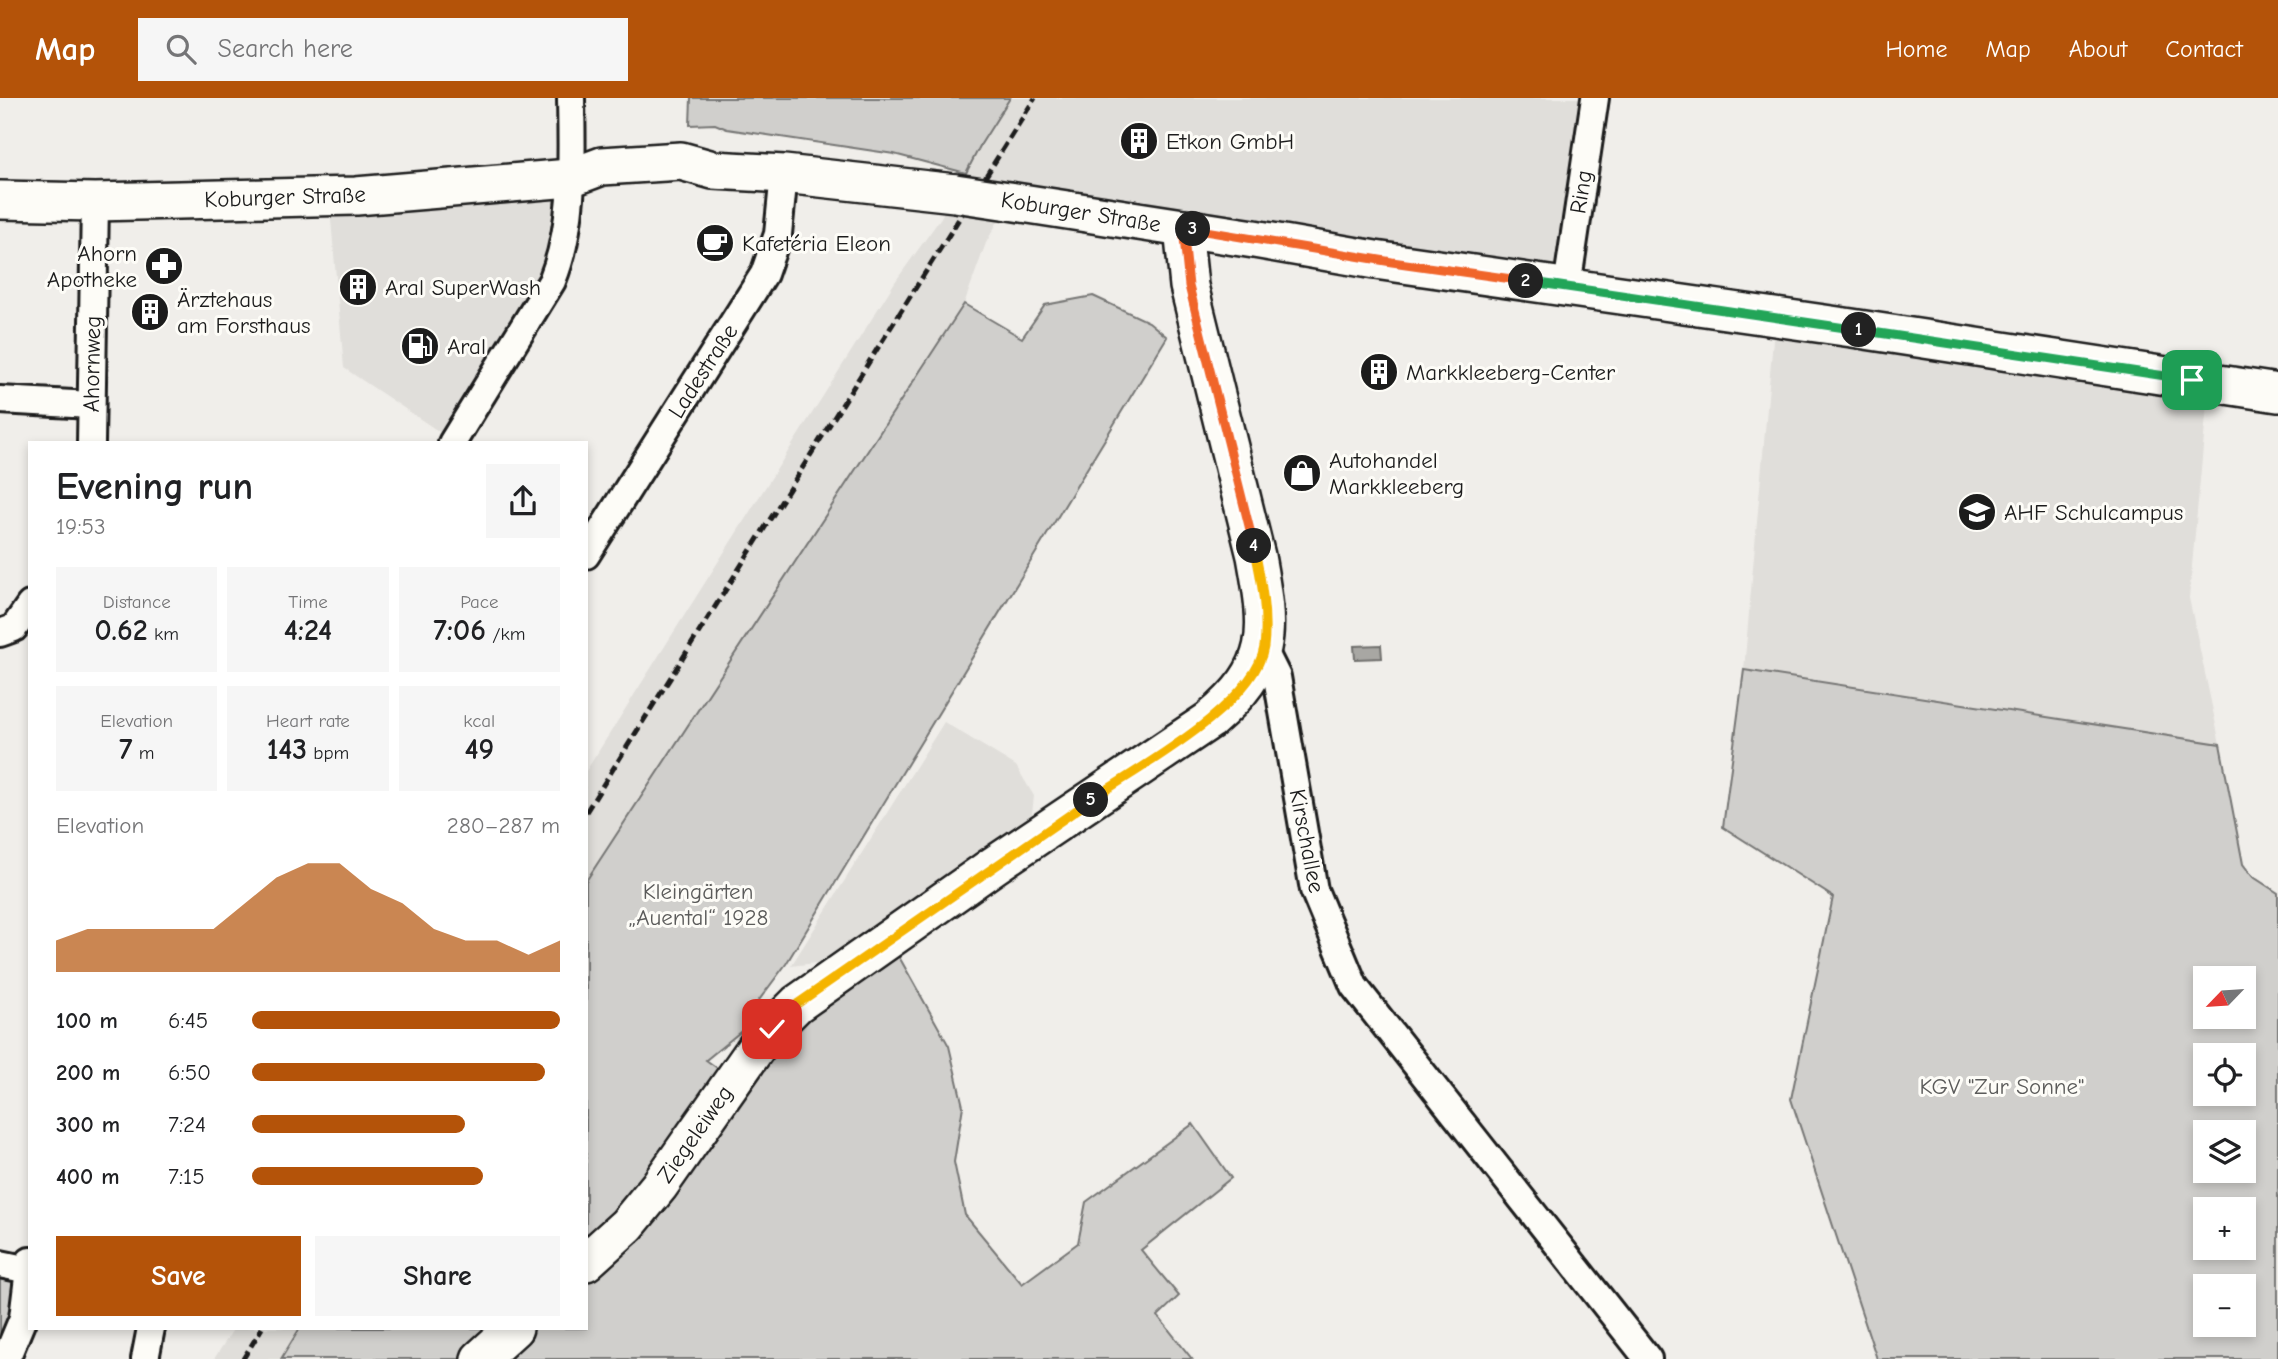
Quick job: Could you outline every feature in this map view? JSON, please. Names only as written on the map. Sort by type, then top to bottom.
[{"type":"main road","name":"Koburger Straße","points":[[0,200],[95,202],[356,196],[570,178],[605,185],[637,184],[689,180],[713,170],[784,174],[955,193],[1392,262],[2278,393]]},
{"type":"main road","name":"Kirschallee","points":[[1183,228],[1189,286],[1259,571],[1264,649]]},
{"type":"main road","name":"Ziegeleiweg","points":[[588,1260],[627,1225],[659,1186],[758,1045],[797,1004],[993,866],[1210,720],[1233,701],[1248,681],[1264,649]]},
{"type":"main road","points":[[480,1359],[512,1330]]},
{"type":"street","points":[[453,441],[552,281],[563,255],[568,228],[571,98]]},
{"type":"street","name":"Ring","points":[[1567,287],[1595,98]]},
{"type":"street","name":"Ladestraße","points":[[588,552],[764,274],[778,234],[784,174]]},
{"type":"street","name":"Ahornweg","points":[[91,441],[95,202]]},
{"type":"street","points":[[0,400],[91,405]]},
{"type":"street","points":[[0,633],[15,628],[28,608]]},
{"type":"street","name":"Kirschallee","points":[[1264,649],[1277,677],[1314,890],[1354,986],[1648,1359]]},
{"type":"street","points":[[0,1264],[28,1265]]},
{"type":"street","points":[[6,1359],[23,1318],[28,1274]]},
{"type":"street","points":[[145,1359],[151,1330]]},
{"type":"shaded area","points":[[1010,98],[1595,98],[1567,287],[1009,201],[986,243],[964,304],[588,878],[588,768],[895,282],[940,219]]},
{"type":"shaded area","points":[[570,178],[568,228],[453,441],[344,368],[329,197]]},
{"type":"shaded area","name":"AHF Schulcampus","points":[[1775,317],[2209,383],[2189,598],[2220,744],[1744,670]]},
{"type":"shaded area","points":[[1381,645],[1382,658],[1355,659],[1354,646]]},
{"type":"shaded area","points":[[944,722],[1016,766],[1034,796],[1032,814],[824,962],[791,966]]},
{"type":"shaded area","points":[[233,1330],[299,1330],[281,1359],[214,1359]]},
{"type":"green space","points":[[691,98],[1010,98],[966,173],[894,154],[727,129],[715,124],[690,125]]},
{"type":"green space","name":"Kleingärten „Auental“ 1928","points":[[1093,296],[1149,322],[1167,337],[786,964],[745,1019],[745,1028],[706,1060],[720,1070],[647,1181],[588,1242],[588,878],[964,304],[1022,338],[1045,305]]},
{"type":"green space","name":"KGV \"Zur Sonne\"","points":[[1744,670],[2220,744],[2243,864],[2252,876],[2278,893],[2278,1359],[1877,1359],[1791,1099],[1833,897],[1723,827]]},
{"type":"green space","points":[[889,939],[949,1046],[963,1106],[954,1162],[965,1215],[1022,1284],[1078,1243],[1086,1202],[1193,1124],[1231,1178],[1141,1250],[1179,1296],[1158,1316],[1192,1359],[480,1359],[512,1330],[588,1330],[588,1260],[728,1086]]},
{"type":"green space","points":[[0,1264],[28,1270],[28,1274],[12,1343],[0,1336]]},
{"type":"green space","points":[[299,1330],[494,1330],[462,1359],[281,1359]]},
{"type":"railway","points":[[588,809],[1035,98]]},
{"type":"railway","points":[[243,1359],[261,1330]]},
{"type":"place","name":"Etkon GmbH","points":[[1139,141]]},
{"type":"place","name":"Kafetéria Eleon","points":[[715,243]]},
{"type":"place","name":"Ahorn Apotheke","points":[[164,266]]},
{"type":"place","name":"Aral SuperWash","points":[[358,287]]},
{"type":"place","name":"Ärztehaus am Forsthaus","points":[[150,312]]},
{"type":"place","name":"Aral","points":[[420,346]]},
{"type":"place","name":"Markkleeberg-Center","points":[[1379,372]]},
{"type":"place","name":"Autohandel Markkleeberg","points":[[1302,473]]},
{"type":"place","name":"AHF Schulcampus","points":[[1977,512]]},
{"type":"route","points":[[772,1029],[797,1004],[849,967],[1210,720],[1233,701],[1248,681],[1264,649],[1261,587],[1256,556],[1189,286],[1183,228],[1392,262],[2192,380]]}]
